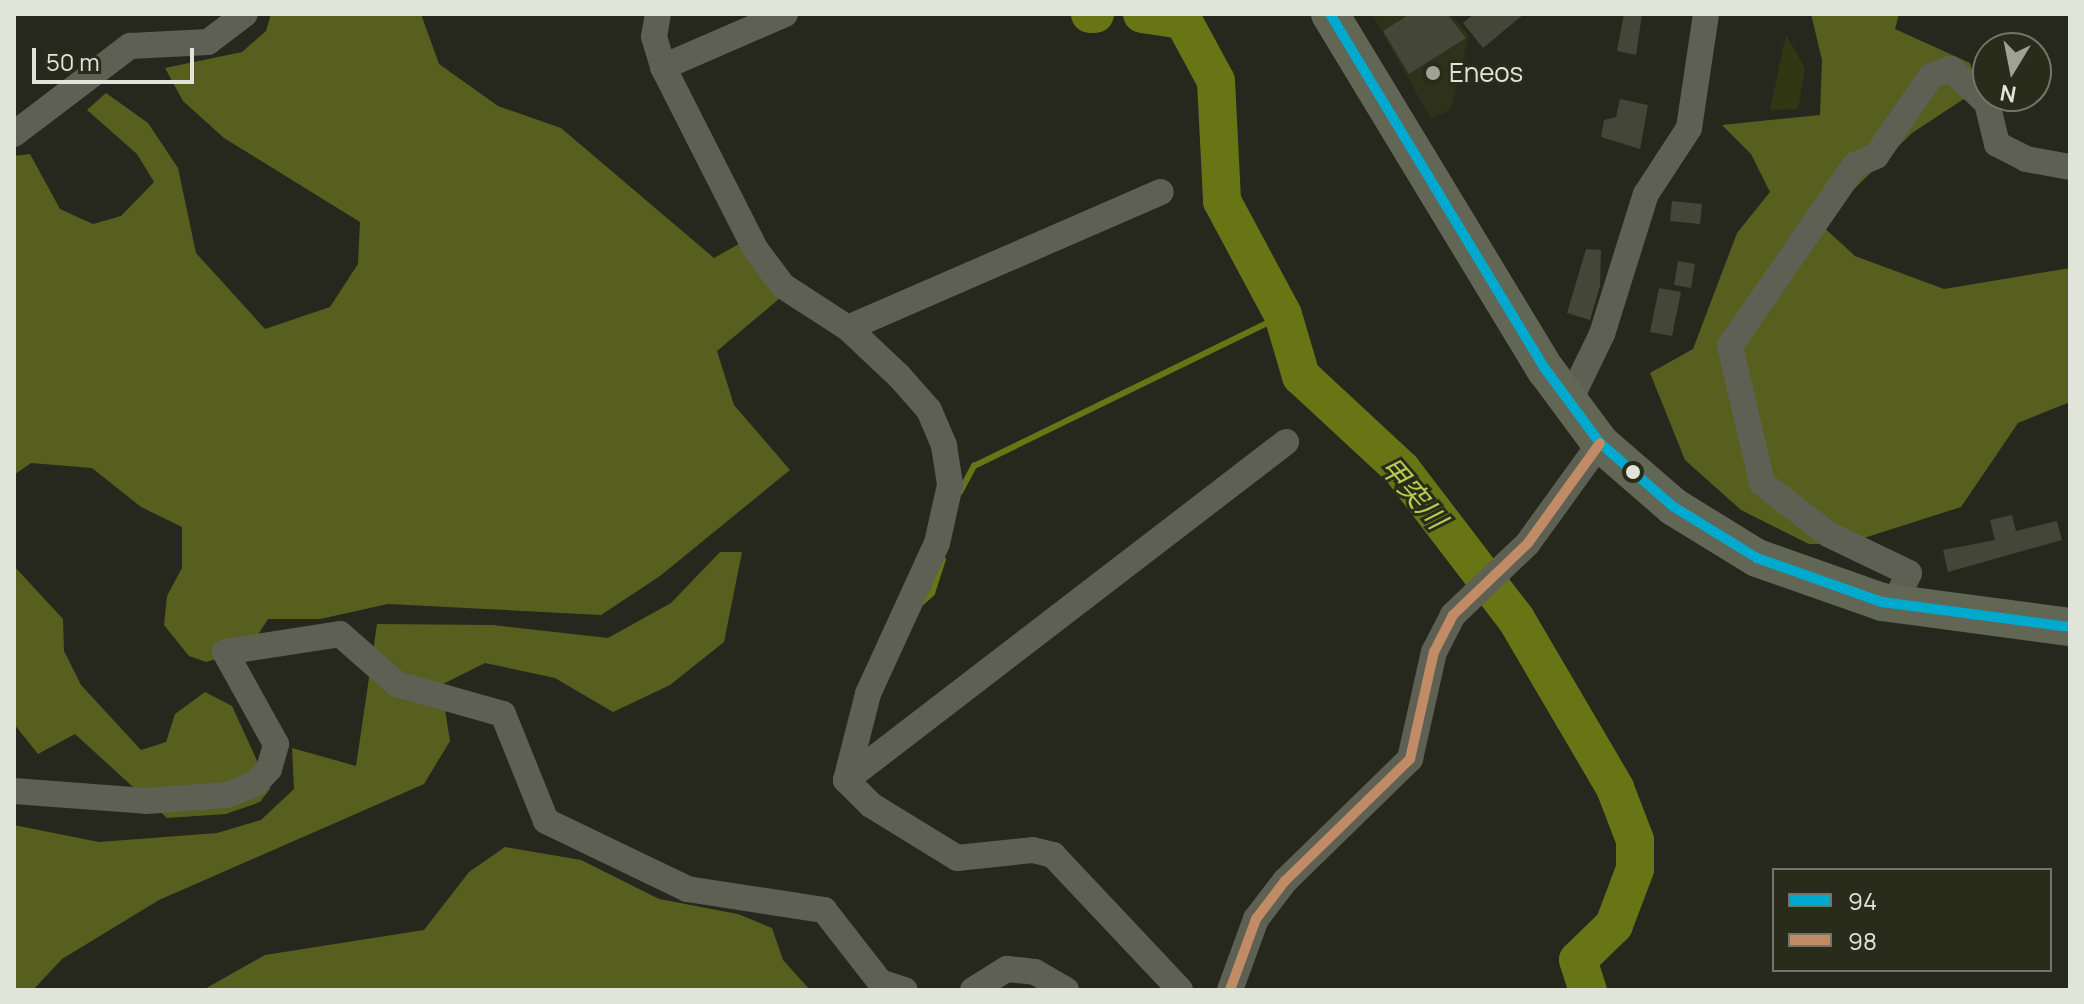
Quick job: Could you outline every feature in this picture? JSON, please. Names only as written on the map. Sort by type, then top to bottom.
[{"type":"highway","points":[[1330,14],[1507,313],[1600,443],[1717,538],[1807,578],[1894,604],[2070,627]]},
{"type":"street","points":[[14,134],[130,46],[208,42],[245,14]]},
{"type":"street","points":[[658,14],[654,37],[663,67],[756,250],[783,286],[848,328],[929,410],[944,446],[950,485],[937,543],[868,694],[846,780]]},
{"type":"street","points":[[663,67],[785,14]]},
{"type":"street","points":[[1569,402],[1602,334],[1646,194],[1689,128],[1706,14]]},
{"type":"street","points":[[1894,604],[1909,573],[1828,534],[1762,483],[1730,346],[1855,165],[1876,156],[1931,76],[1951,69],[1987,103],[1997,144],[2026,159],[2070,167]]},
{"type":"street","points":[[848,328],[1161,192]]},
{"type":"street","points":[[846,780],[1286,442]]},
{"type":"street","points":[[1230,990],[1256,919],[1285,881],[1410,759],[1440,635],[1470,598],[1502,571],[1600,443]]},
{"type":"street","points":[[14,791],[146,801],[227,795],[256,783],[269,769],[276,744],[225,652],[340,634],[397,684],[503,714],[546,821],[687,889],[824,910],[880,982],[905,990]]},
{"type":"street","points":[[846,780],[871,805],[957,858],[1033,850],[1053,855],[1180,990]]},
{"type":"street","points":[[973,990],[1007,969],[1035,972],[1066,990]]},
{"type":"shaded area","name":"Eneos","points":[[1372,14],[1451,14],[1469,36],[1451,109],[1431,119]]},
{"type":"shaded area","points":[[1786,35],[1805,68],[1798,109],[1770,110]]},
{"type":"green space","points":[[271,14],[421,14],[439,64],[498,106],[561,128],[714,258],[739,244],[780,298],[717,351],[734,405],[790,470],[660,576],[601,615],[388,604],[320,619],[268,619],[248,650],[206,662],[189,656],[164,625],[167,596],[182,568],[182,527],[141,507],[92,468],[31,463],[14,475],[14,156],[30,154],[60,209],[93,224],[121,216],[154,182],[137,154],[87,110],[106,93],[148,123],[178,168],[196,253],[265,329],[330,307],[358,264],[360,222],[224,138],[183,101],[165,68],[242,52],[266,31]]},
{"type":"green space","points":[[1811,14],[1899,14],[1895,29],[1970,63],[1972,69],[1972,94],[1912,133],[1819,223],[1855,256],[1944,289],[2070,268],[2070,402],[2018,423],[1961,507],[1845,544],[1809,544],[1741,510],[1685,460],[1650,373],[1693,349],[1737,233],[1770,192],[1751,154],[1722,125],[1820,115],[1822,60]]},
{"type":"green space","points":[[720,552],[742,552],[724,642],[670,685],[613,712],[555,678],[485,663],[441,685],[450,741],[424,784],[159,900],[62,959],[33,990],[14,990],[14,825],[99,842],[217,833],[261,820],[294,789],[292,748],[356,766],[377,624],[493,625],[608,638],[671,603]]},
{"type":"green space","points":[[14,566],[63,619],[64,651],[81,685],[141,750],[166,742],[175,714],[205,692],[232,706],[270,789],[260,802],[226,814],[167,818],[75,734],[38,754],[14,724]]},
{"type":"green space","points":[[505,847],[581,860],[659,899],[738,914],[772,928],[783,960],[810,990],[203,990],[265,955],[424,930],[469,872]]},
{"type":"building","points":[[1410,14],[1447,14],[1466,38],[1409,74],[1383,31]]},
{"type":"building","points":[[1474,14],[1524,14],[1483,48],[1463,23]]},
{"type":"building","points":[[1624,14],[1642,14],[1636,55],[1617,51]]},
{"type":"building","points":[[1620,99],[1648,105],[1640,149],[1601,137],[1604,120],[1616,117]]},
{"type":"building","points":[[1672,201],[1702,204],[1700,224],[1670,221]]},
{"type":"building","points":[[1586,249],[1601,250],[1600,286],[1590,320],[1567,313]]},
{"type":"building","points":[[1678,261],[1695,264],[1691,288],[1674,285]]},
{"type":"building","points":[[1659,288],[1681,292],[1672,336],[1650,332]]},
{"type":"building","points":[[2012,515],[2016,531],[2057,521],[2062,540],[1948,572],[1943,550],[1995,540],[1990,520]]},
{"type":"waterway","name":"甲突川","points":[[1090,14],[1095,14]]},
{"type":"waterway","name":"甲突川","points":[[1142,14],[1183,20],[1216,81],[1222,201],[1283,315],[1301,376],[1402,470],[1516,619],[1615,788],[1635,840],[1635,869],[1614,925],[1578,960],[1588,990]]},
{"type":"waterway","points":[[960,492],[974,466],[1283,315]]},
{"type":"waterway","points":[[921,603],[932,593],[943,560]]},
{"type":"transit line","name":"94","points":[[1330,14],[1546,370],[1600,443],[1674,507],[1757,558],[1882,602],[2070,627]]},
{"type":"transit line","name":"98","points":[[1230,990],[1256,919],[1285,881],[1410,759],[1434,652],[1453,615],[1528,543],[1600,443]]},
{"type":"place","name":"Eneos","points":[[1433,73]]}]
